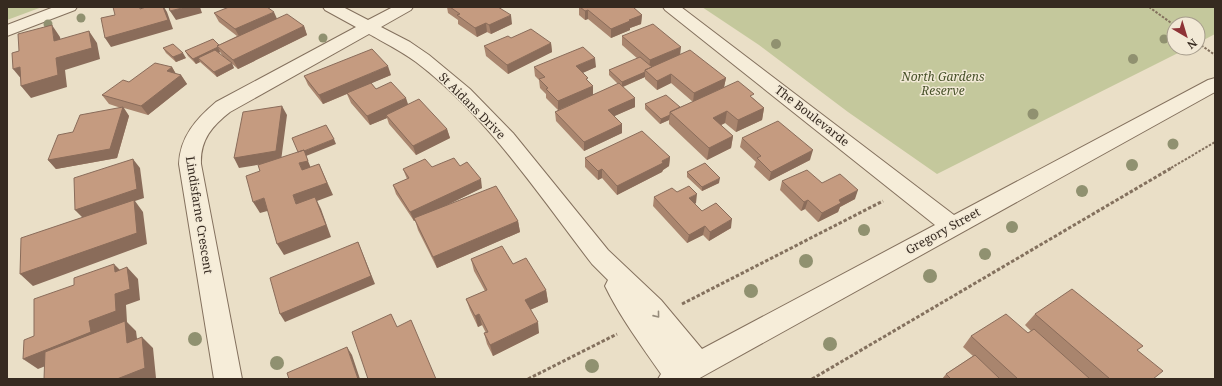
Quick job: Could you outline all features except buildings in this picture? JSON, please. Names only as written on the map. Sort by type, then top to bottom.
[{"type":"street","points":[[7,31],[69,7]]},
{"type":"street","name":"St Aidans Drive","points":[[331,7],[404,46],[423,59],[463,93],[484,114],[523,159],[600,257],[641,324],[682,373]]},
{"type":"street","points":[[369,27],[405,7]]},
{"type":"street","name":"The Boulevarde","points":[[672,7],[952,226]]},
{"type":"street","name":"Lindisfarne Crescent","points":[[228,379],[190,164],[189,154],[192,143],[206,122],[224,107],[369,27]]},
{"type":"street","name":"Gregory Street","points":[[682,373],[1215,84]]},
{"type":"path","points":[[1149,7],[1166,19]]},
{"type":"path","points":[[1206,49],[1215,55]]},
{"type":"path","points":[[812,379],[1215,142]]},
{"type":"path","points":[[680,305],[906,189]]},
{"type":"path","points":[[528,379],[624,330]]},
{"type":"green space","points":[[7,7],[42,7],[7,20]]},
{"type":"green space","name":"North Gardens Reserve","points":[[702,7],[1215,7],[1215,34],[1206,39],[1206,16],[1166,16],[1166,56],[1172,56],[937,174],[848,112],[759,45]]}]
